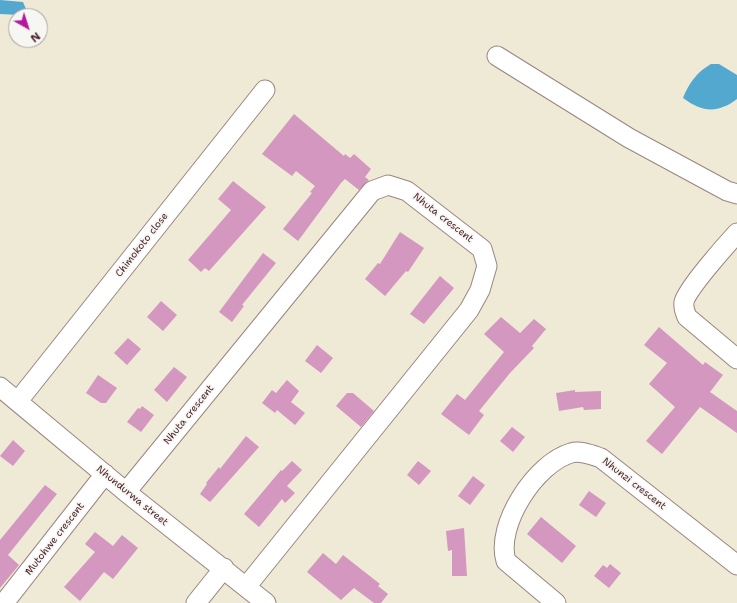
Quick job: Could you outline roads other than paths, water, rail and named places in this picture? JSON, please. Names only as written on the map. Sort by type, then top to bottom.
[{"type":"street","points":[[497,56],[629,138],[726,191],[737,194]]},
{"type":"street","name":"Chimokoto close","points":[[18,401],[265,90]]},
{"type":"street","name":"Nhuta crescent","points":[[126,492],[372,191],[388,185],[407,191],[482,249],[487,266],[480,290],[469,310],[246,587]]},
{"type":"street","points":[[737,233],[709,264],[684,301],[684,311],[687,317],[737,359]]},
{"type":"street","name":"Nhundurwa street","points":[[0,387],[126,492],[224,568],[266,603]]},
{"type":"street","name":"Nhunzi crescent","points":[[556,603],[506,561],[503,552],[504,539],[514,510],[538,476],[552,462],[572,452],[589,453],[601,458],[737,565]]},
{"type":"street","name":"Mutohwe crescent","points":[[4,603],[105,474]]},
{"type":"street","points":[[196,603],[224,568]]},
{"type":"water","points":[[0,0],[23,2],[26,8],[8,8],[8,14],[0,14]]},
{"type":"water","points":[[711,64],[719,64],[737,75],[737,99],[730,104],[716,109],[697,106],[683,98],[694,78]]}]
